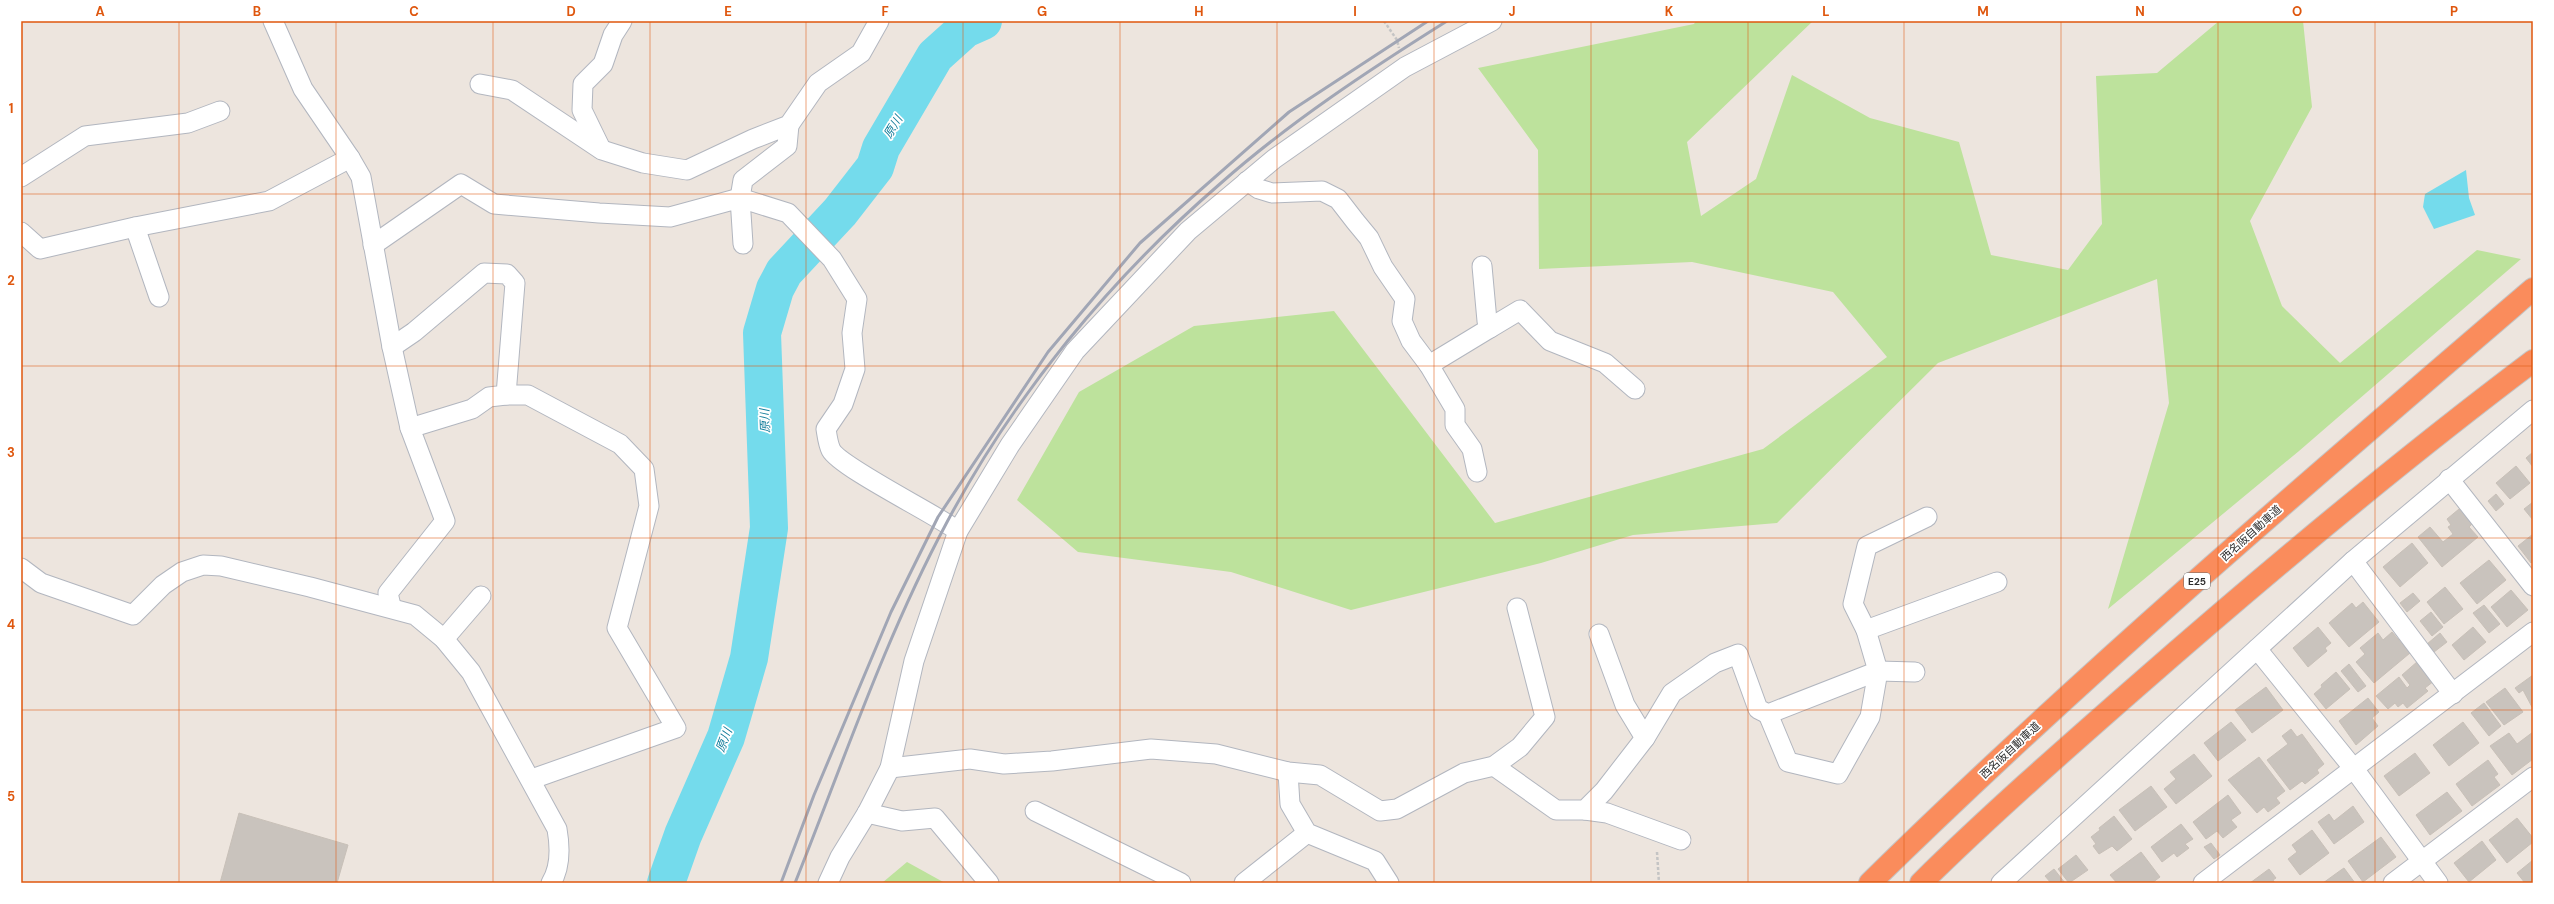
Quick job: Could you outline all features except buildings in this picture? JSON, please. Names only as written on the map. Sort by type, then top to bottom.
[{"type":"highway","name":"西名阪自動車道","points":[[1870,883],[2016,745],[2273,513],[2533,289]]},
{"type":"highway","points":[[1921,883],[2040,771],[2254,583],[2451,423],[2533,361]]},
{"type":"street","points":[[273,21],[303,89],[350,158],[361,177],[392,347],[410,428],[445,521],[388,593],[391,606]]},
{"type":"street","points":[[602,150],[582,110],[583,84],[603,64],[613,35],[622,21]]},
{"type":"street","points":[[743,244],[740,198],[743,180],[787,146],[789,125],[818,83],[861,54],[880,21]]},
{"type":"street","points":[[828,883],[840,857],[867,813],[890,768],[914,662],[958,531],[1010,445],[1075,351],[1188,231],[1274,159],[1405,67],[1492,21]]},
{"type":"street","points":[[480,84],[512,90],[602,150],[643,163],[687,170],[753,139],[789,125]]},
{"type":"street","points":[[21,177],[85,136],[188,123],[220,111]]},
{"type":"street","points":[[21,232],[40,249],[135,227],[269,201],[350,158]]},
{"type":"street","points":[[1247,181],[1259,189],[1272,193],[1322,192],[1338,199],[1369,238],[1383,267],[1405,300],[1402,322],[1411,342],[1430,365],[1455,409],[1456,425],[1472,449],[1477,472]]},
{"type":"street","points":[[373,245],[461,184],[494,204],[670,217],[740,198],[788,213],[832,259],[857,298],[852,333],[856,369],[842,404],[826,428],[831,450],[845,464],[932,513],[958,531]]},
{"type":"street","points":[[135,227],[160,297]]},
{"type":"street","points":[[1482,266],[1487,321],[1490,328]]},
{"type":"street","points":[[392,347],[414,332],[484,274],[508,274],[515,283],[506,395]]},
{"type":"street","points":[[1430,365],[1520,310],[1550,341],[1605,363],[1635,389]]},
{"type":"street","points":[[410,428],[472,409],[489,397],[528,395],[620,444],[644,469],[649,506],[617,628],[676,728],[532,779]]},
{"type":"street","points":[[2001,883],[2352,560],[2533,410]]},
{"type":"street","points":[[2449,479],[2533,586]]},
{"type":"street","points":[[1585,810],[1604,791],[1645,738],[1672,693],[1714,663],[1738,654],[1758,709],[1768,714],[1788,762],[1838,774],[1870,717],[1878,671],[1866,630],[1853,604],[1867,546],[1927,518]]},
{"type":"street","points":[[2352,560],[2453,694]]},
{"type":"street","points":[[21,568],[41,583],[133,616],[163,585],[182,572],[203,565],[221,566],[391,606],[415,614],[444,639],[471,672],[532,779],[558,834],[560,847],[554,878],[550,883]]},
{"type":"street","points":[[1866,630],[1996,582]]},
{"type":"street","points":[[444,639],[481,596]]},
{"type":"street","points":[[890,768],[970,759],[1004,764],[1052,761],[1151,749],[1216,754],[1288,772],[1320,775],[1380,811],[1397,809],[1464,773],[1494,766],[1520,747],[1546,717],[1517,608]]},
{"type":"street","points":[[2203,883],[2533,632]]},
{"type":"street","points":[[1599,634],[1625,704],[1645,738]]},
{"type":"street","points":[[2257,649],[2354,769],[2438,883]]},
{"type":"street","points":[[1768,714],[1878,671],[1915,672]]},
{"type":"street","points":[[1494,766],[1556,810],[1585,810],[1607,813],[1681,840]]},
{"type":"street","points":[[1288,772],[1290,804],[1307,833],[1375,861],[1389,883]]},
{"type":"street","points":[[2393,883],[2533,776]]},
{"type":"street","points":[[1035,811],[1181,883]]},
{"type":"street","points":[[867,813],[902,821],[935,818],[989,883]]},
{"type":"street","points":[[1244,883],[1307,833]]},
{"type":"path","points":[[1384,21],[1397,40],[1405,67]]},
{"type":"path","points":[[1656,832],[1659,883]]},
{"type":"green space","points":[[1696,21],[1813,21],[1687,142],[1701,216],[1756,179],[1792,75],[1870,118],[1959,142],[1991,255],[2068,270],[2102,224],[2096,76],[2157,73],[2219,21],[2303,21],[2312,107],[2250,221],[2282,306],[2340,363],[2477,250],[2521,259],[2299,451],[2108,609],[2169,403],[2157,279],[1938,363],[1777,523],[1633,535],[1541,563],[1351,610],[1231,572],[1078,552],[1017,500],[1079,392],[1194,326],[1334,311],[1495,523],[1763,449],[1887,357],[1833,292],[1692,262],[1539,269],[1538,150],[1478,68],[1694,24]]},
{"type":"green space","points":[[907,862],[945,883],[882,883]]},
{"type":"water","points":[[2466,170],[2469,198],[2475,215],[2434,229],[2423,207],[2425,194]]},
{"type":"waterway","name":"原川","points":[[666,883],[683,835],[726,737],[749,658],[769,528],[762,333],[775,289],[784,272],[840,212],[875,167],[881,148],[935,56],[965,29],[983,21]]},
{"type":"railway","points":[[781,883],[814,795],[891,612],[938,517],[1048,352],[1140,243],[1289,112],[1428,21]]},
{"type":"railway","points":[[795,883],[884,656],[924,567],[973,476],[1002,430],[1034,384],[1068,341],[1141,258],[1221,183],[1302,118],[1388,58],[1447,21]]}]
